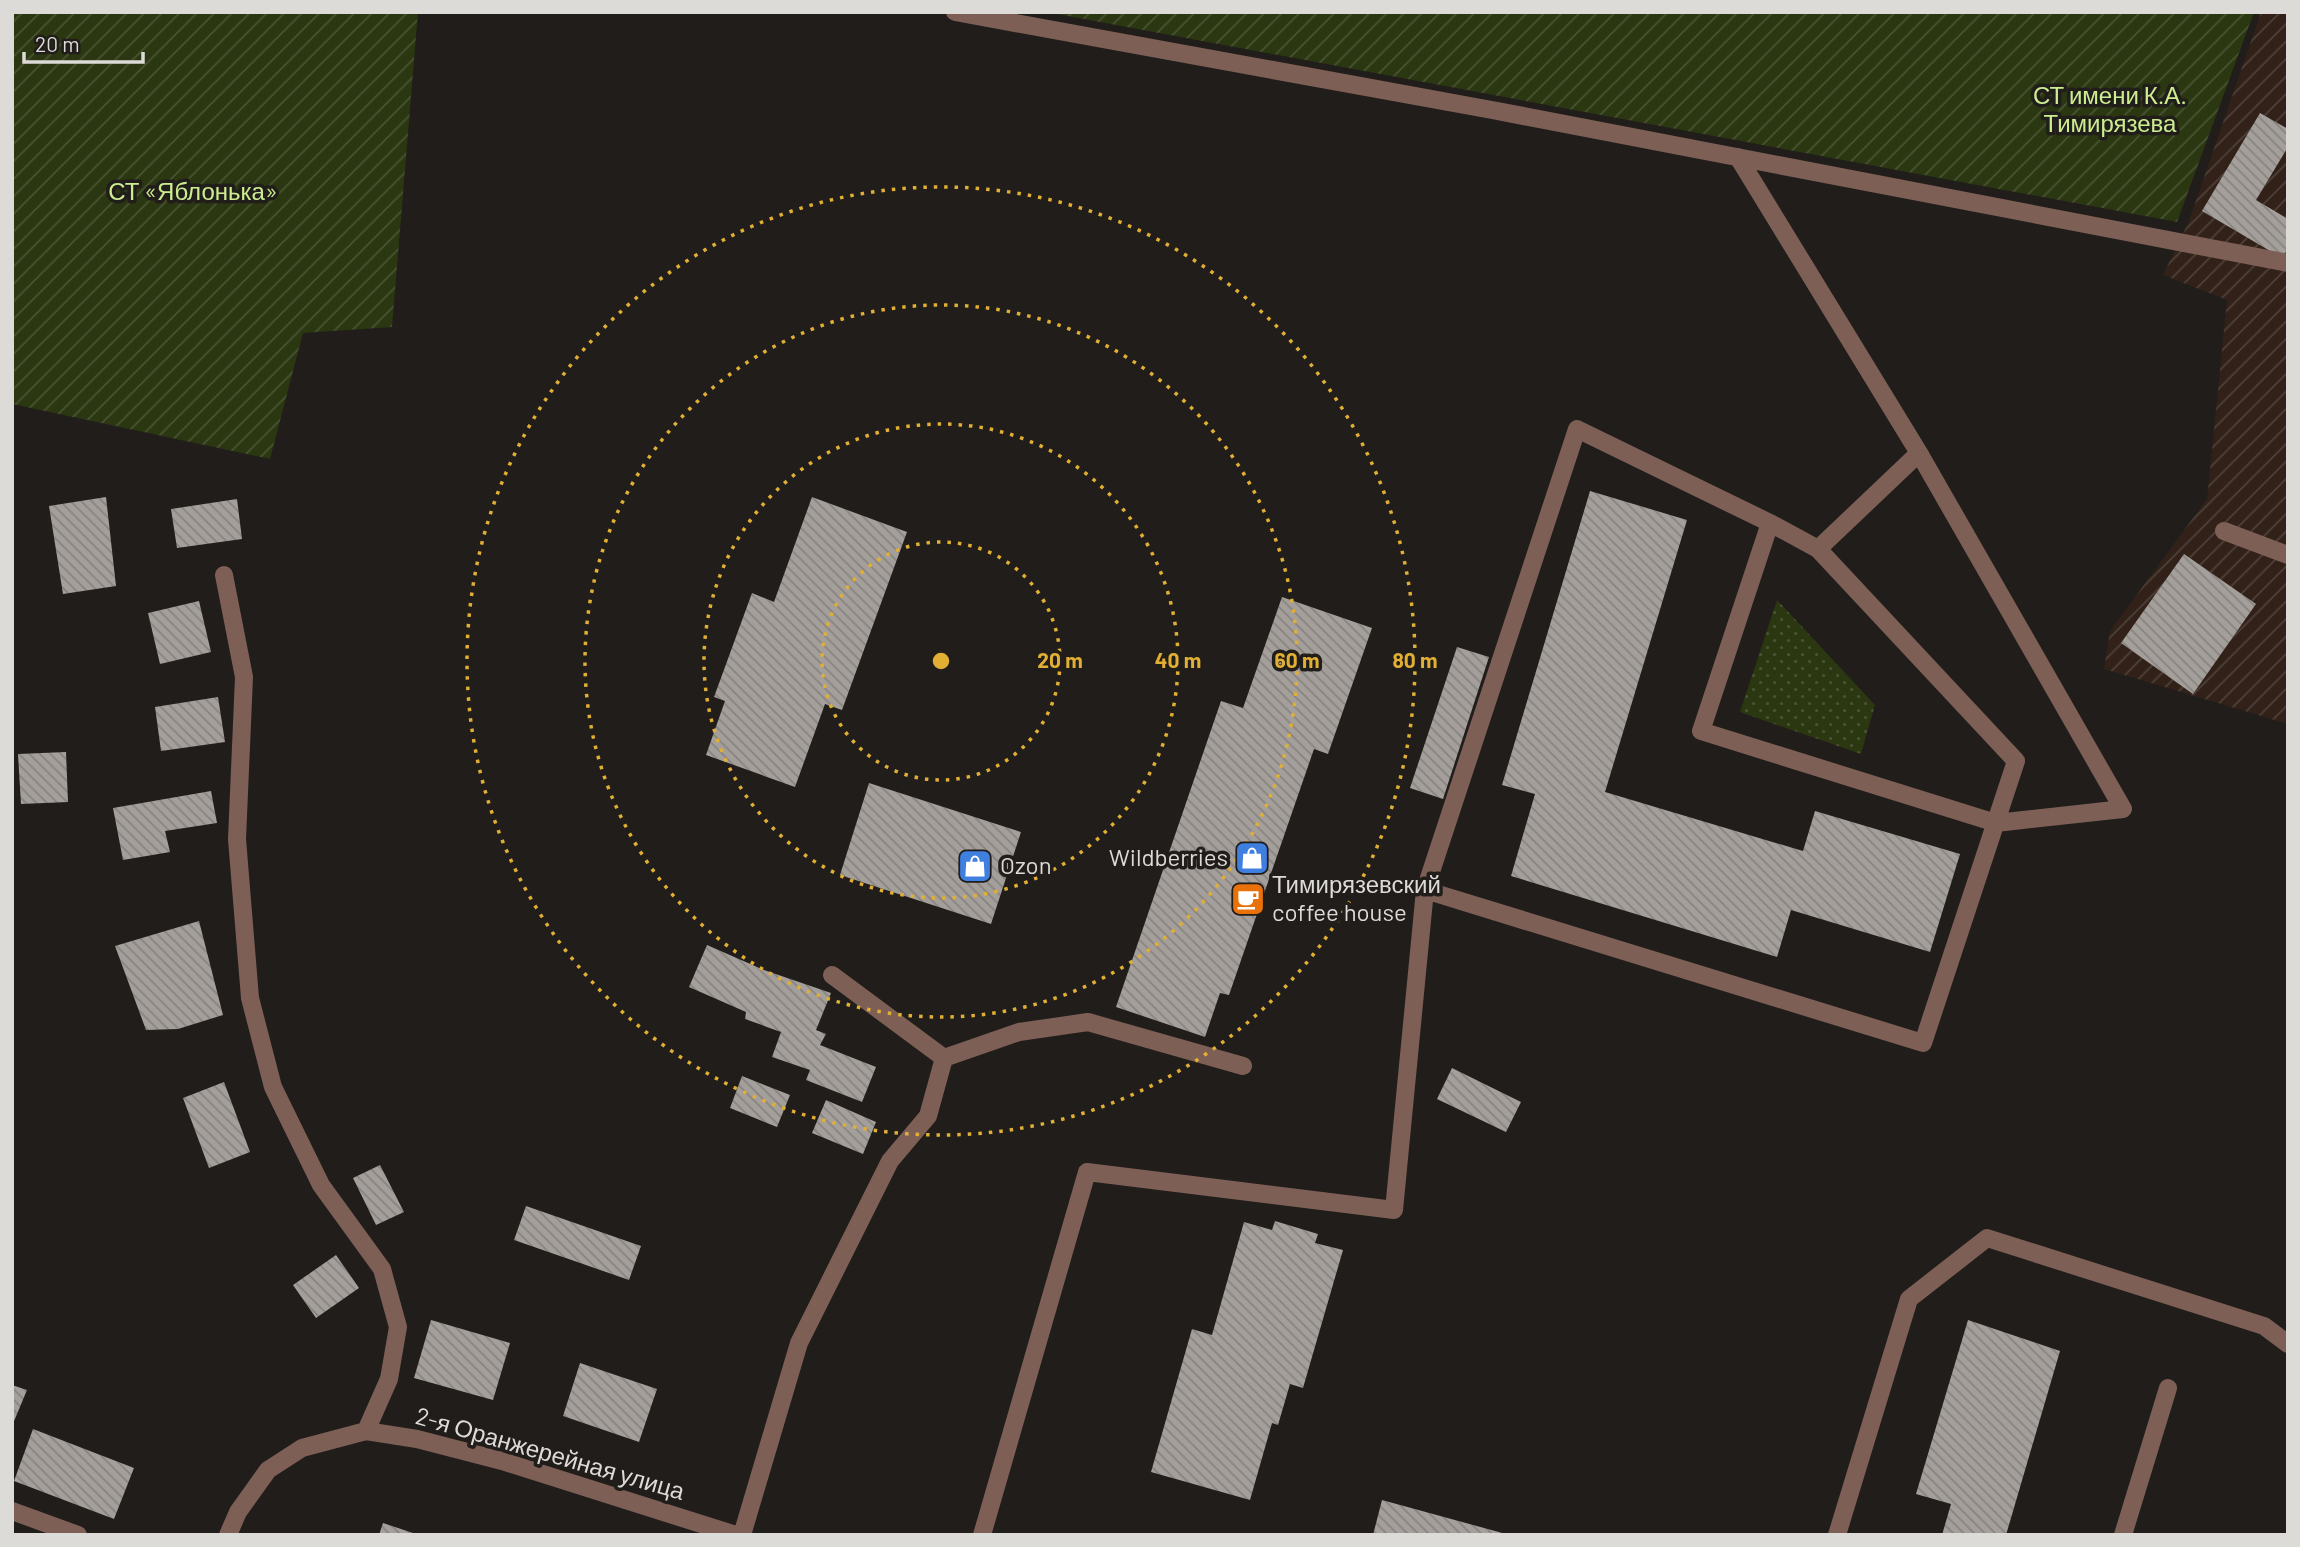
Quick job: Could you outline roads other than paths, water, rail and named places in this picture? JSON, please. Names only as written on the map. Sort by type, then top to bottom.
[{"type":"street","points":[[955,12],[1738,157],[2288,263]]},
{"type":"street","points":[[1738,157],[1919,453],[2123,809],[1996,823],[1701,731],[1770,523]]},
{"type":"street","points":[[982,1535],[1087,1172],[1394,1210],[1424,890],[1577,429],[1818,549],[2016,761],[1923,1043],[1424,890]]},
{"type":"street","points":[[1818,549],[1919,453]]},
{"type":"street","points":[[2224,531],[2288,555]]},
{"type":"street","points":[[224,575],[244,677],[237,839],[250,998],[273,1087],[321,1185],[382,1269],[398,1327],[389,1379],[366,1431],[302,1448],[268,1469],[238,1512],[228,1535]]},
{"type":"street","points":[[832,975],[944,1058]]},
{"type":"street","points":[[944,1058],[1019,1032],[1088,1022],[1243,1066]]},
{"type":"street","points":[[742,1535],[799,1343],[890,1161],[928,1116],[944,1058]]},
{"type":"street","points":[[1837,1535],[1909,1299],[1987,1238],[2264,1326],[2288,1344]]},
{"type":"street","points":[[2123,1535],[2168,1388]]},
{"type":"street","name":"2-я Оранжерейная улица","points":[[366,1431],[417,1439],[502,1461],[736,1535]]},
{"type":"street","points":[[12,1511],[78,1535]]},
{"type":"place","name":"Wildberries","points":[[1252,858]]},
{"type":"place","name":"Ozon","points":[[975,866]]},
{"type":"place","name":"Тимирязевский coffee house","points":[[1248,899]]},
{"type":"park label","name":"СТ имени К.А. Тимирязева","points":[[2110,110]]},
{"type":"park label","name":"СТ «Яблонька»","points":[[193,192]]}]
